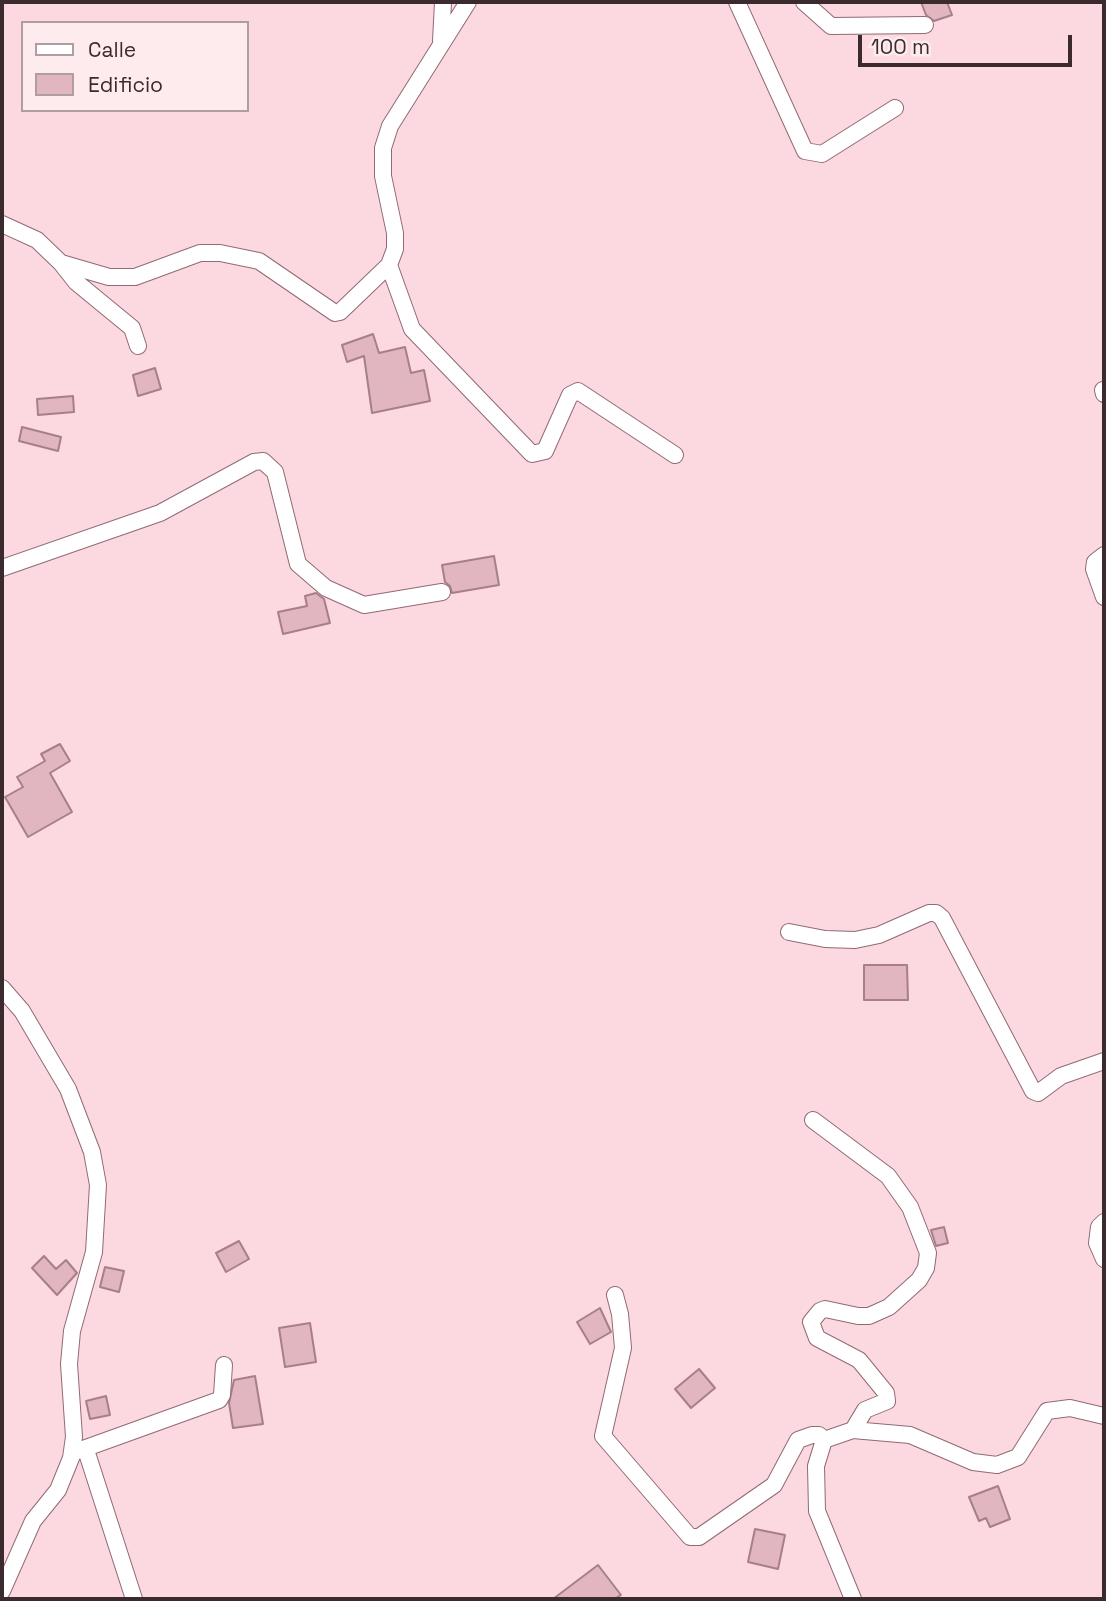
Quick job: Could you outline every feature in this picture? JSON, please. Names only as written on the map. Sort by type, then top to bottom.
[{"type":"street","points":[[441,44],[443,2]]},
{"type":"street","points":[[61,263],[122,278],[135,277],[180,258],[220,253],[259,261],[335,313],[344,310],[389,264],[395,249],[395,233],[383,176],[383,148],[390,126],[468,2]]},
{"type":"street","points":[[737,2],[805,151],[822,154],[895,108]]},
{"type":"street","points":[[804,2],[831,26],[925,25]]},
{"type":"street","points":[[2,224],[37,240],[76,282],[132,328],[138,346]]},
{"type":"street","points":[[389,264],[412,329],[533,454],[545,451],[570,395],[578,391],[675,455]]},
{"type":"street","points":[[2,568],[160,513],[254,462],[263,461],[275,472],[298,564],[326,589],[364,605],[442,592]]},
{"type":"street","points":[[1104,555],[1095,562],[1094,569],[1104,597]]},
{"type":"street","points":[[789,932],[825,939],[855,940],[879,935],[929,913],[936,913],[942,918],[1033,1091],[1038,1093],[1061,1076],[1104,1061]]},
{"type":"street","points":[[2,988],[22,1011],[68,1089],[92,1152],[98,1185],[94,1252],[71,1342],[79,1452],[134,1599]]},
{"type":"street","points":[[813,1120],[871,1160],[888,1176],[910,1207],[928,1253],[926,1268],[919,1280],[889,1307],[869,1316],[825,1310],[820,1311],[811,1322],[817,1338],[859,1360],[886,1393],[887,1401],[865,1410],[853,1430]]},
{"type":"street","points":[[1104,1222],[1098,1227],[1097,1243],[1104,1259]]},
{"type":"street","points":[[615,1295],[620,1314],[623,1348],[603,1436],[690,1537],[699,1537],[774,1485],[799,1440],[819,1435],[824,1440]]},
{"type":"street","points":[[2,1591],[33,1521],[58,1490],[79,1452],[219,1400],[222,1395],[224,1365]]},
{"type":"street","points":[[824,1440],[853,1430],[909,1435],[973,1462],[997,1465],[1018,1457],[1047,1411],[1070,1408],[1104,1416]]},
{"type":"street","points":[[824,1440],[816,1465],[817,1511],[822,1530],[853,1599]]},
{"type":"building","points":[[921,2],[947,2],[952,15],[934,21],[926,15]]},
{"type":"building","points":[[373,334],[379,353],[405,347],[411,373],[424,370],[430,401],[372,413],[364,356],[347,362],[342,345]]},
{"type":"building","points":[[155,368],[161,389],[138,396],[133,375]]},
{"type":"building","points":[[73,396],[74,412],[38,415],[37,399]]},
{"type":"building","points":[[22,427],[61,437],[58,451],[19,441]]},
{"type":"building","points":[[494,556],[499,585],[452,593],[445,582],[442,565]]},
{"type":"building","points":[[316,593],[324,599],[330,623],[283,634],[278,612],[307,606],[305,596]]},
{"type":"building","points":[[60,744],[70,761],[50,773],[72,812],[28,837],[5,797],[23,787],[17,777],[45,761],[41,754]]},
{"type":"building","points":[[864,965],[907,965],[908,1000],[864,1000]]},
{"type":"building","points":[[944,1227],[948,1243],[936,1246],[931,1230]]},
{"type":"building","points":[[239,1241],[249,1259],[226,1272],[216,1253]]},
{"type":"building","points":[[44,1256],[56,1269],[66,1260],[77,1273],[57,1295],[32,1268]]},
{"type":"building","points":[[105,1267],[124,1271],[119,1292],[100,1287]]},
{"type":"building","points":[[600,1308],[611,1332],[590,1344],[577,1322]]},
{"type":"building","points":[[310,1323],[316,1362],[285,1367],[279,1328]]},
{"type":"building","points":[[699,1369],[715,1388],[691,1408],[675,1389]]},
{"type":"building","points":[[255,1376],[263,1424],[233,1428],[229,1403],[234,1380]]},
{"type":"building","points":[[106,1396],[110,1415],[90,1419],[86,1401]]},
{"type":"building","points":[[998,1486],[1010,1519],[990,1527],[986,1518],[979,1521],[969,1497]]},
{"type":"building","points":[[755,1529],[785,1535],[778,1569],[748,1562]]},
{"type":"building","points":[[598,1565],[621,1595],[614,1599],[553,1599]]}]
